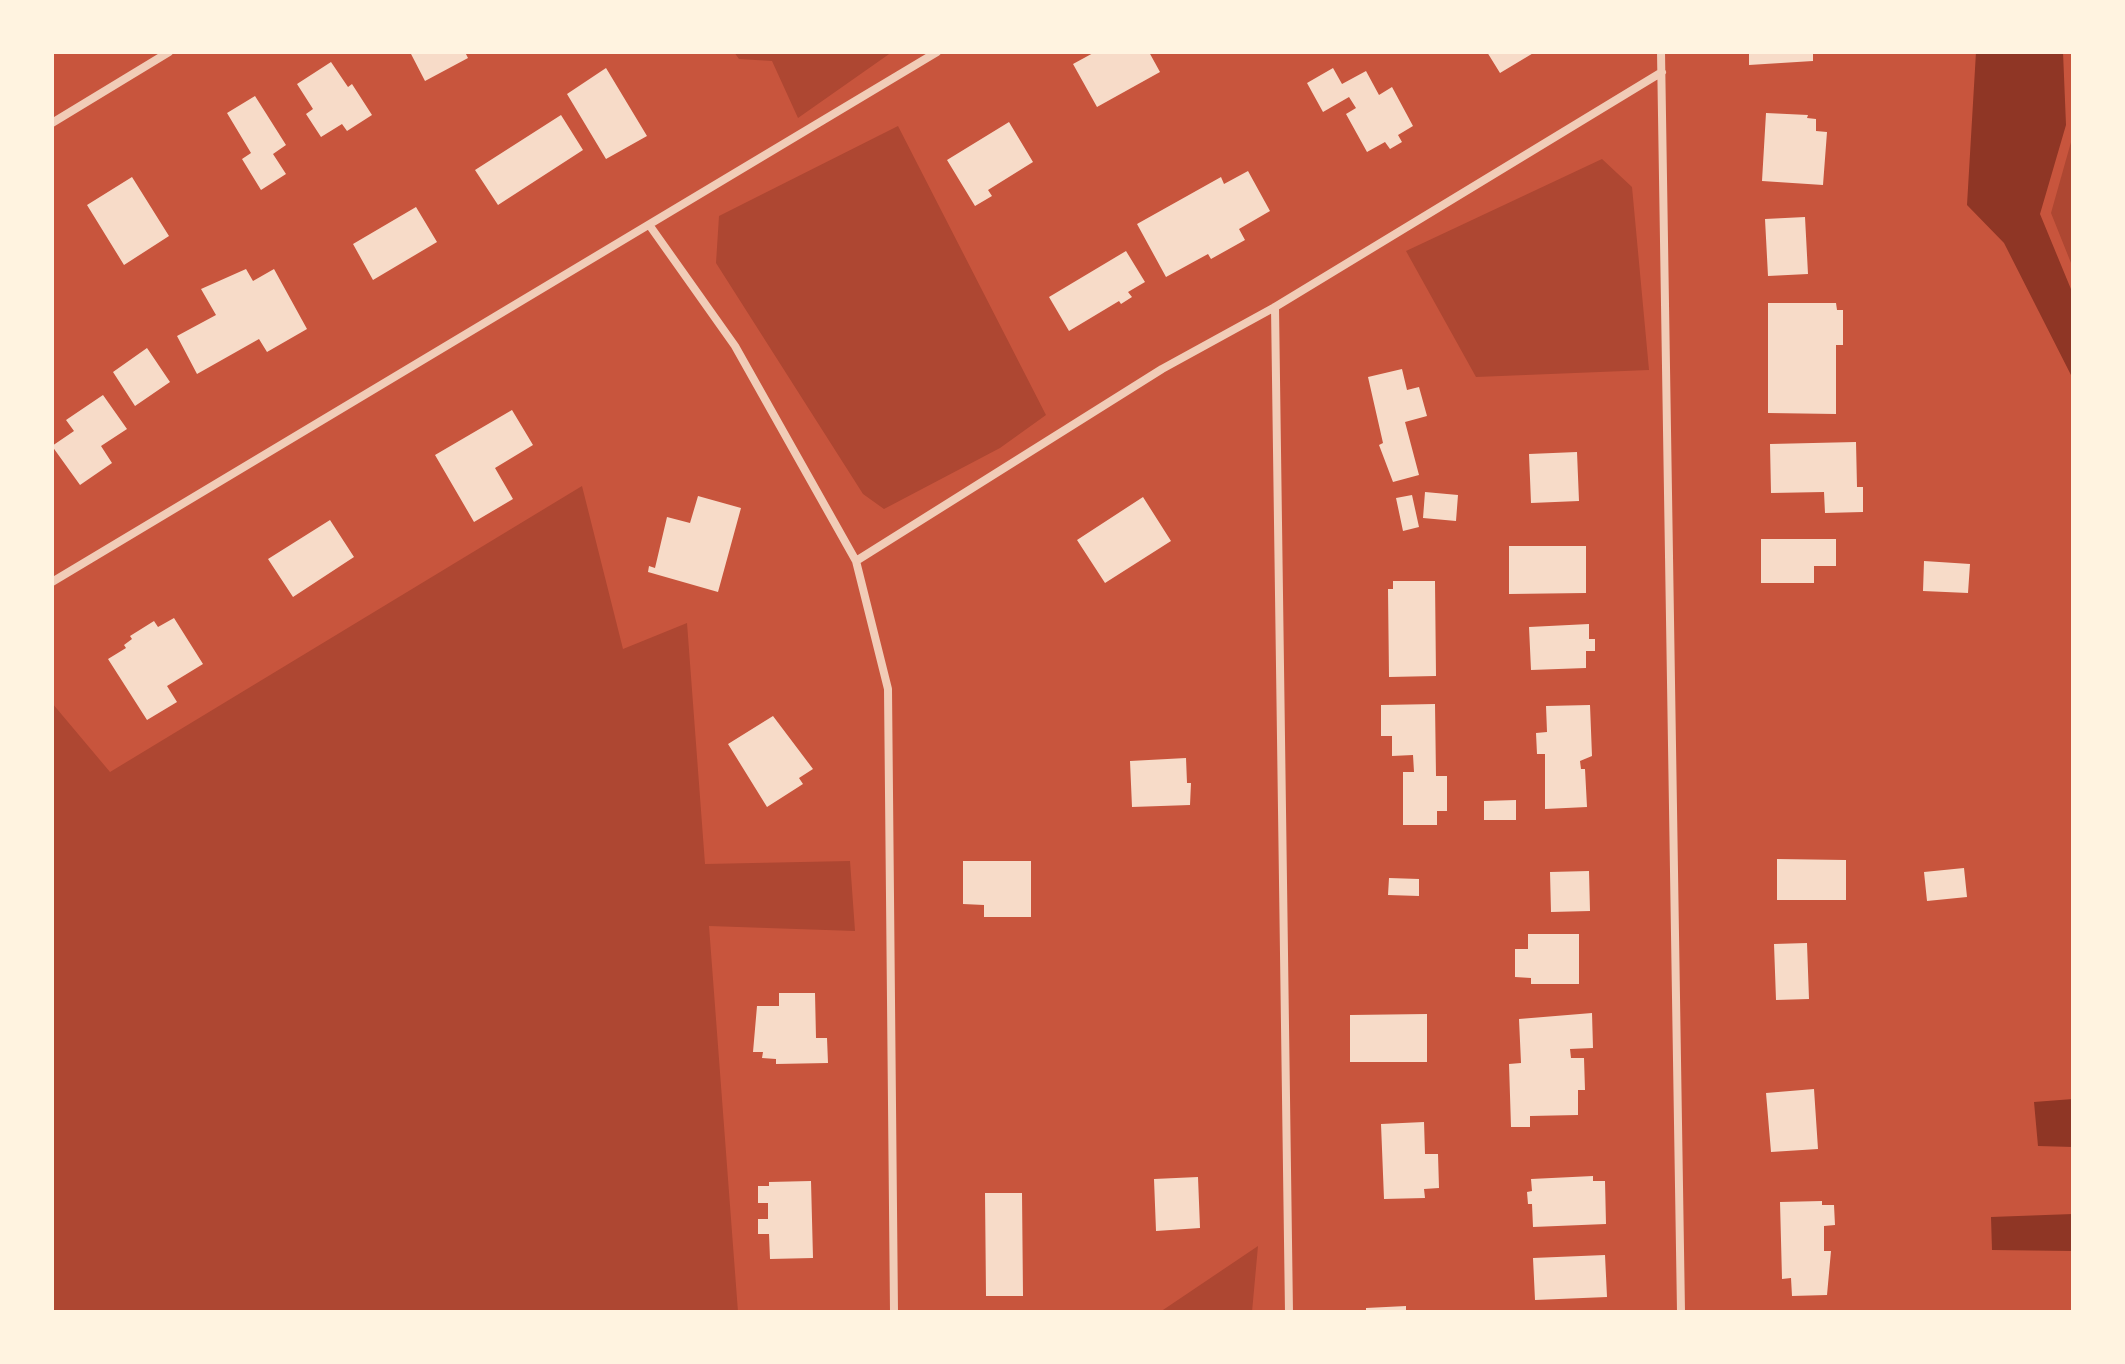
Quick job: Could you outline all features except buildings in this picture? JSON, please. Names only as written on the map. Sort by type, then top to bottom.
[{"type":"street","points":[[52,123],[169,52]]},
{"type":"street","points":[[52,582],[937,52]]},
{"type":"street","points":[[1661,52],[1681,1312]]},
{"type":"street","points":[[856,561],[1162,369],[1275,307],[1662,72]]},
{"type":"street","points":[[650,226],[735,346],[856,561],[888,689],[894,1312]]},
{"type":"street","points":[[1275,307],[1289,1312]]},
{"type":"shaded area","points":[[734,52],[892,52],[798,118],[772,61],[739,59]]},
{"type":"shaded area","points":[[1976,52],[2063,52],[2066,125],[2040,214],[2073,294],[2073,379],[2004,243],[1967,205]]},
{"type":"shaded area","points":[[898,126],[1046,415],[1000,448],[884,509],[863,494],[716,263],[719,216]]},
{"type":"shaded area","points":[[2073,135],[2073,268],[2051,213]]},
{"type":"shaded area","points":[[1602,159],[1632,187],[1649,370],[1476,377],[1406,251]]},
{"type":"shaded area","points":[[582,486],[623,649],[687,623],[705,864],[850,861],[855,931],[709,926],[738,1312],[52,1312],[52,703],[110,772]]},
{"type":"shaded area","points":[[2073,1099],[2073,1147],[2038,1146],[2034,1102]]},
{"type":"shaded area","points":[[2073,1214],[2073,1251],[1992,1250],[1991,1217]]},
{"type":"shaded area","points":[[1258,1246],[1252,1312],[1160,1312]]}]
